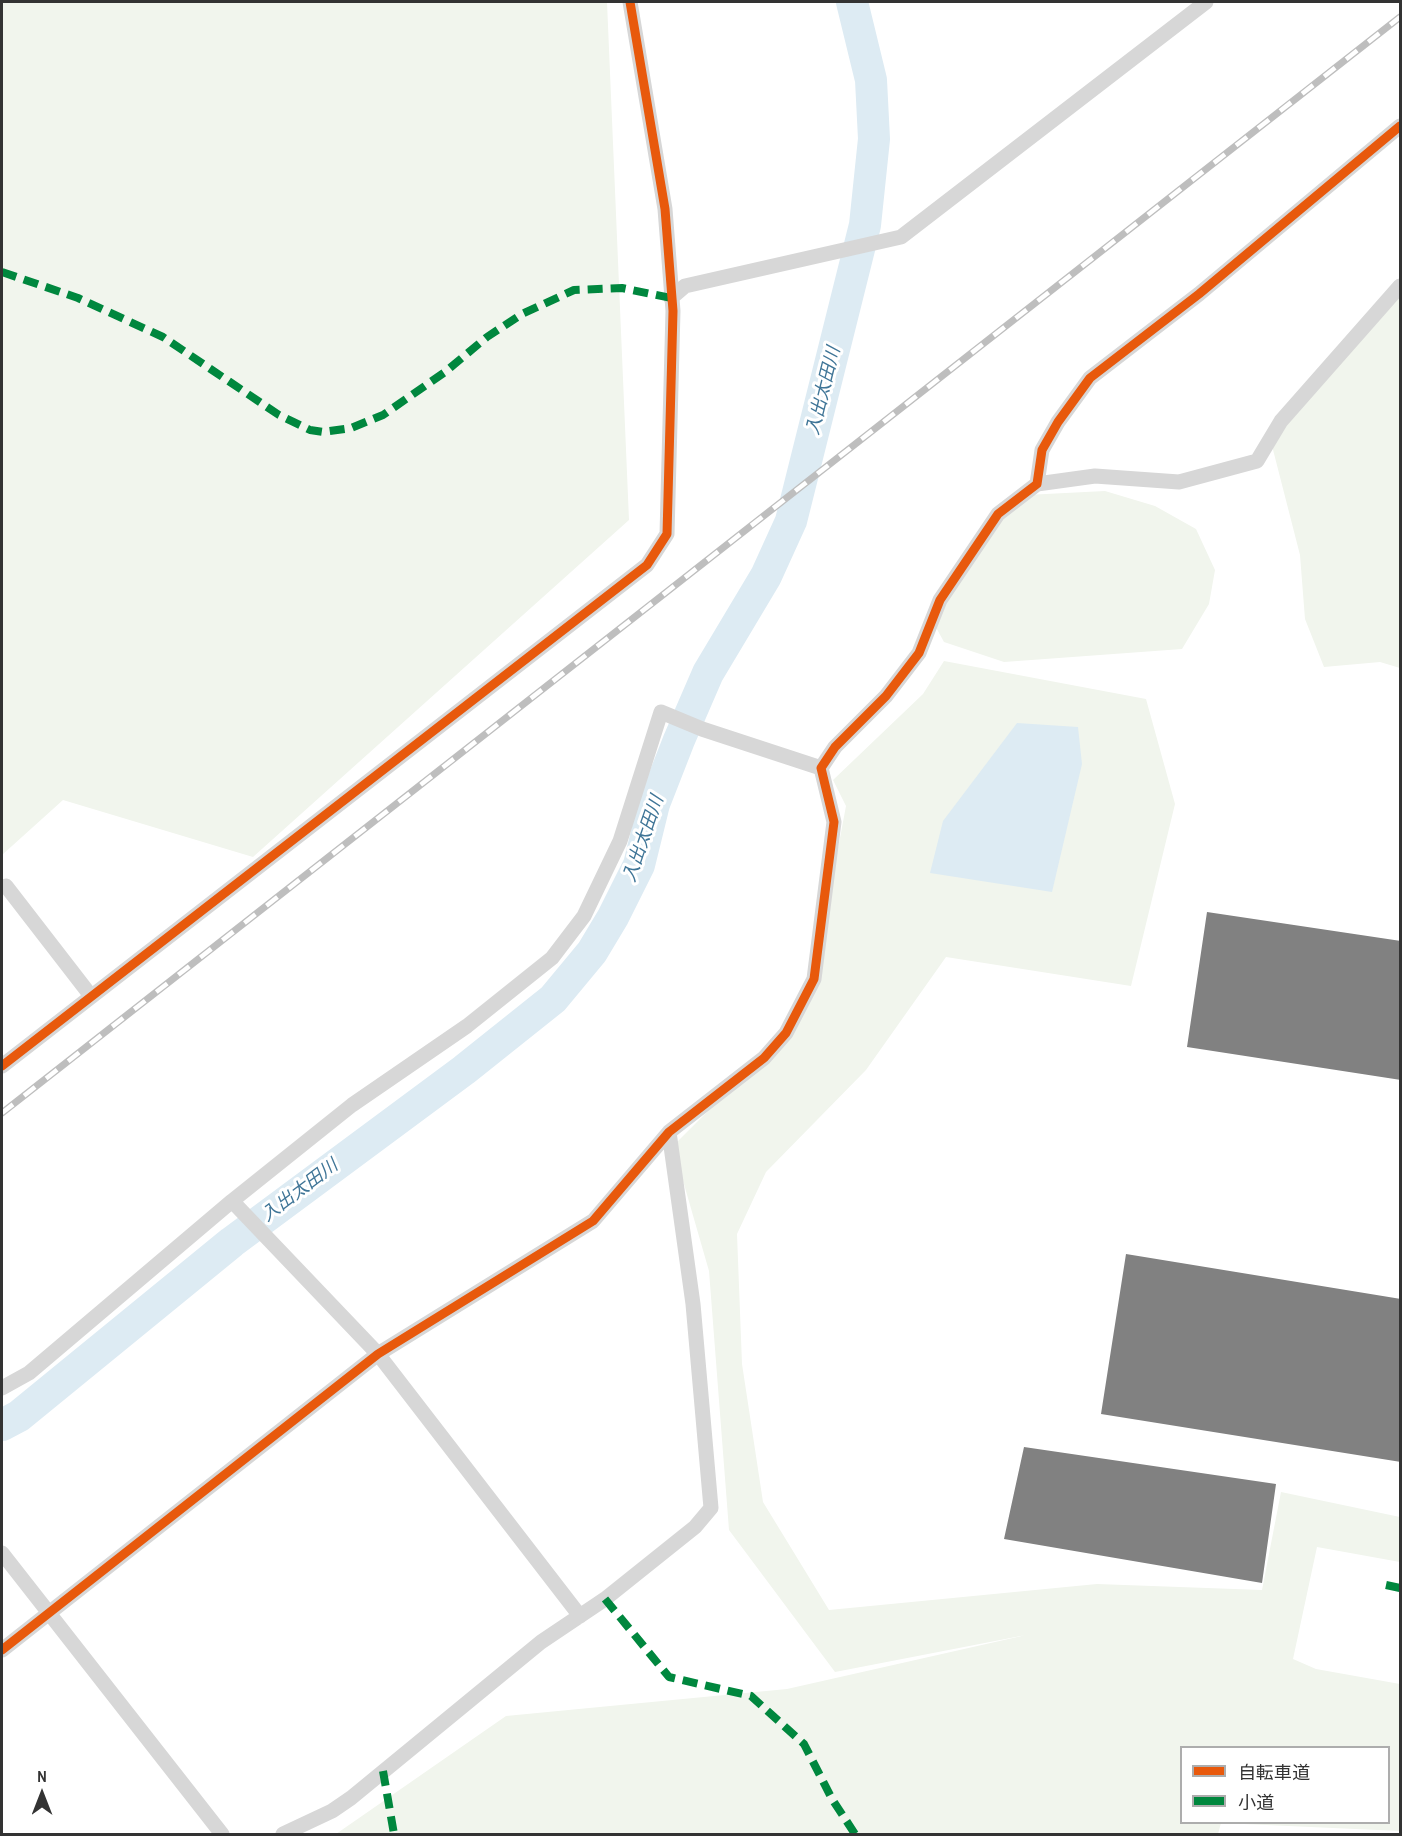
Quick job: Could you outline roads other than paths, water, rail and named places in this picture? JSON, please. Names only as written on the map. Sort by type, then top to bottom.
[{"type":"street","points":[[2,1066],[647,565],[667,534],[671,454],[671,298],[665,209],[630,2]]},
{"type":"street","points":[[671,298],[685,286],[900,237],[1206,2]]},
{"type":"street","points":[[1037,484],[1042,450],[1058,422],[1090,378],[1199,294],[1401,126]]},
{"type":"street","points":[[2,1650],[378,1354],[593,1221],[669,1132],[764,1058],[786,1033],[814,979],[834,822],[821,768],[835,747],[886,696],[919,653],[940,600],[998,514],[1037,484],[1095,476],[1179,482],[1257,461],[1281,421],[1401,286]]},
{"type":"street","points":[[2,1388],[29,1373],[232,1201],[352,1105],[467,1026],[552,958],[584,916],[620,841],[661,712],[702,729],[821,768]]},
{"type":"street","points":[[6,886],[91,996]]},
{"type":"street","points":[[283,1834],[332,1811],[351,1798],[541,1642],[580,1616],[694,1527],[711,1508],[693,1304],[669,1132]]},
{"type":"street","points":[[232,1201],[378,1354],[580,1616]]},
{"type":"street","points":[[2,1553],[222,1834]]},
{"type":"waterway","name":"入出太田川","points":[[2,1425],[19,1416],[232,1242],[464,1070],[553,999],[592,952],[613,917],[639,865],[654,804],[708,673],[766,576],[791,521],[865,225],[874,139],[871,80],[852,2]]},
{"type":"railway","points":[[2,1113],[1400,17]]}]
